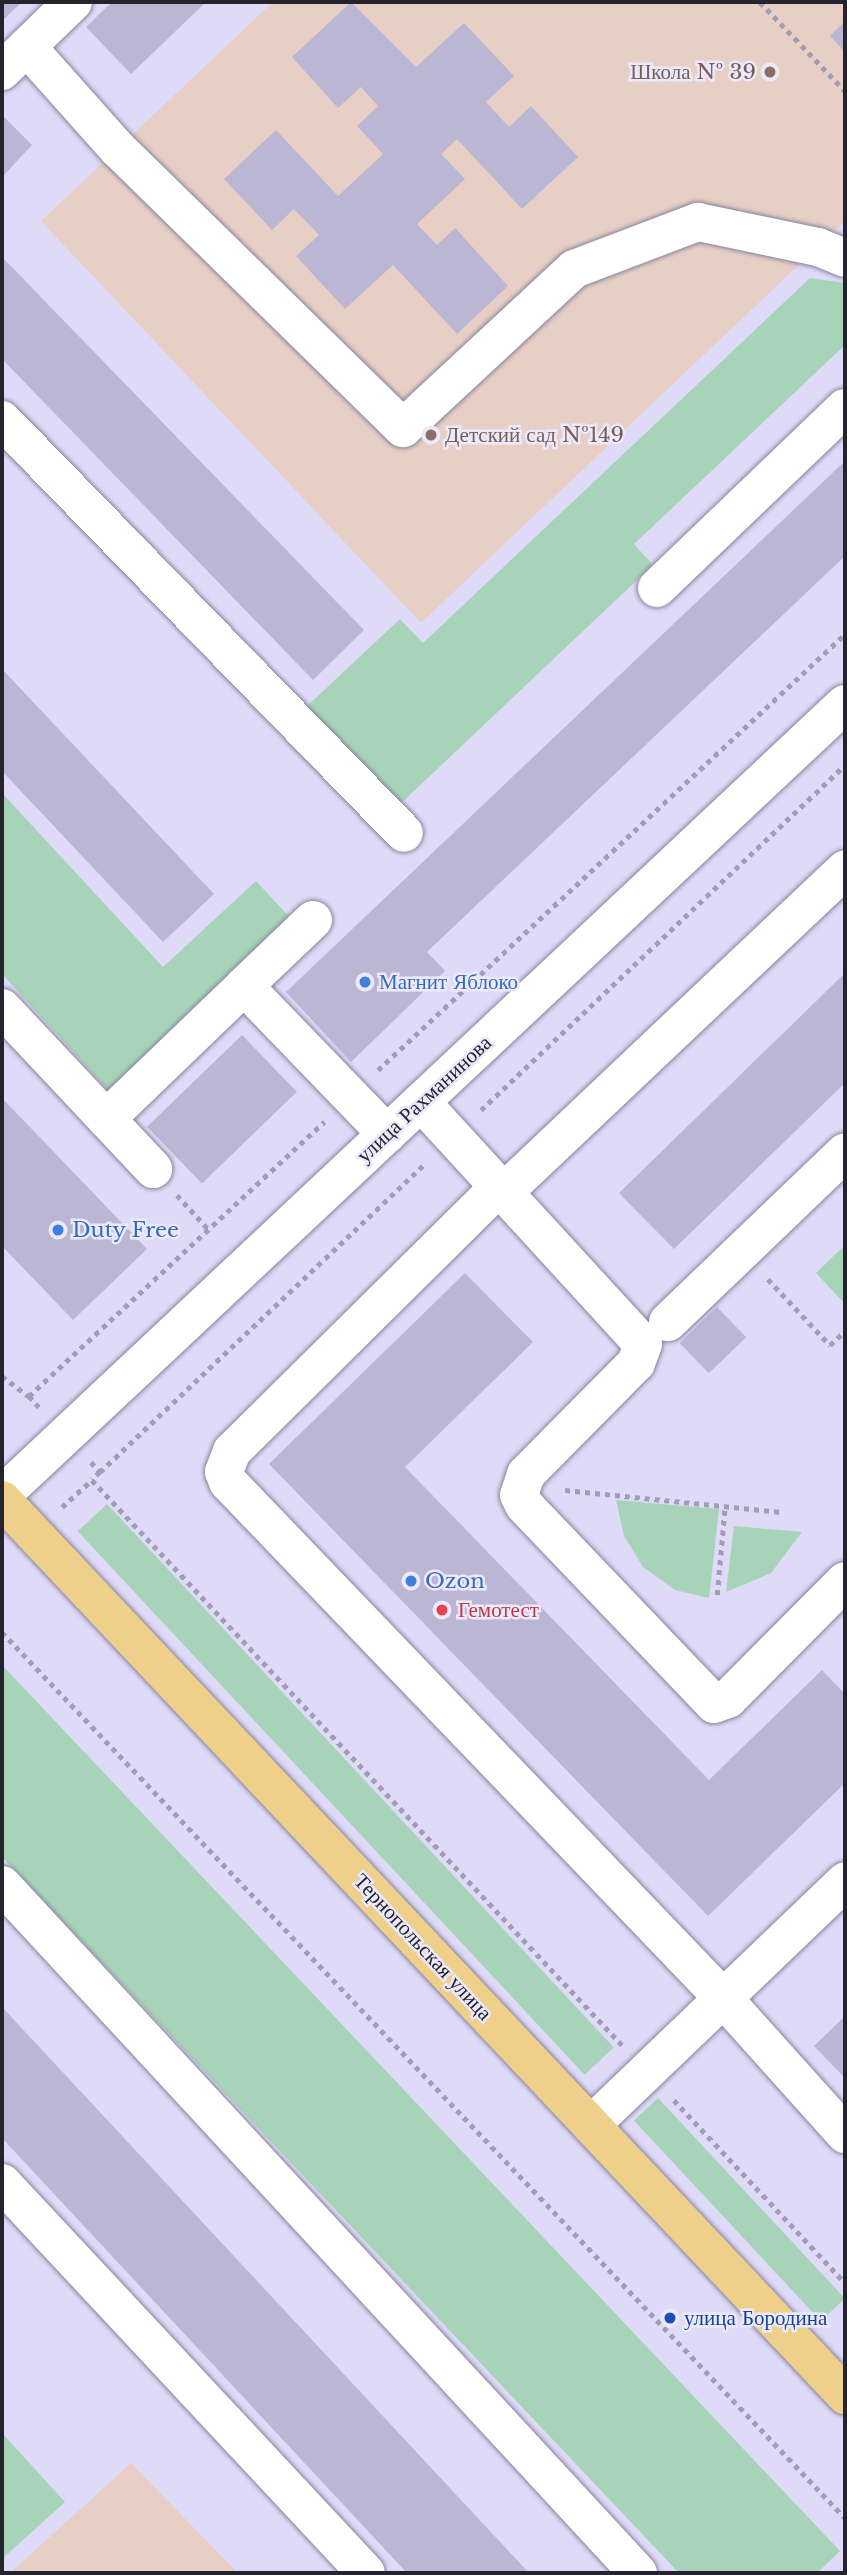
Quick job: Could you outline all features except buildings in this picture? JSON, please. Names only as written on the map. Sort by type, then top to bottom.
[{"type":"main road","name":"Тернопольская улица","points":[[2,1497],[845,2395]]},
{"type":"street","points":[[74,2],[14,59],[118,149],[403,428],[574,269],[698,222],[818,247],[845,258]]},
{"type":"street","points":[[657,587],[845,408]]},
{"type":"street","points":[[2,421],[404,833]]},
{"type":"street","name":"улица Рахманинова","points":[[2,1497],[845,704]]},
{"type":"street","points":[[845,870],[502,1189],[232,1451],[224,1472],[247,1502],[723,1998],[845,2134]]},
{"type":"street","points":[[106,1119],[313,920]]},
{"type":"street","points":[[244,986],[387,1134]]},
{"type":"street","points":[[2,1008],[153,1169]]},
{"type":"street","points":[[421,1102],[643,1344],[636,1363],[519,1486],[524,1505],[714,1704],[728,1699],[845,1581]]},
{"type":"street","points":[[668,1322],[845,1152]]},
{"type":"street","points":[[591,2125],[845,1881]]},
{"type":"street","points":[[2,1885],[638,2573]]},
{"type":"street","points":[[2,2183],[366,2573]]},
{"type":"path","points":[[760,2],[845,91]]},
{"type":"path","points":[[29,1396],[210,1231],[845,634]]},
{"type":"path","points":[[153,1169],[210,1231]]},
{"type":"path","points":[[742,1251],[830,1345],[845,1331]]},
{"type":"path","points":[[2,1376],[4,1383],[29,1396],[100,1472],[92,1480],[845,2283]]},
{"type":"path","points":[[519,1486],[781,1512]]},
{"type":"path","points":[[717,1595],[726,1506]]},
{"type":"path","points":[[2,1632],[845,2518]]},
{"type":"shaded area","name":"Детский сад №149","points":[[273,2],[845,2],[845,221],[421,623],[41,221]]},
{"type":"shaded area","points":[[131,2463],[238,2573],[10,2573]]},
{"type":"green space","points":[[810,278],[845,283],[845,345],[634,544],[653,565],[396,808],[304,709],[400,619],[423,643]]},
{"type":"green space","points":[[2,793],[163,967],[256,881],[296,924],[112,1094],[2,974]]},
{"type":"green space","points":[[845,1245],[845,1304],[816,1273]]},
{"type":"green space","points":[[616,1500],[719,1509],[709,1598],[675,1590],[643,1567],[624,1536]]},
{"type":"green space","points":[[107,1504],[614,2047],[584,2075],[78,1531]]},
{"type":"green space","points":[[734,1526],[802,1532],[771,1573],[726,1592]]},
{"type":"green space","points":[[2,1665],[840,2551],[817,2573],[679,2573],[2,1857]]},
{"type":"green space","points":[[658,2098],[845,2298],[821,2321],[634,2121]]},
{"type":"green space","points":[[2,2433],[65,2502],[2,2559]]},
{"type":"place","name":"Школа № 39","points":[[770,72]]},
{"type":"place","name":"Детский сад №149","points":[[431,435]]},
{"type":"place","name":"Магнит Яблоко","points":[[365,982]]},
{"type":"place","name":"Duty Free","points":[[58,1230]]},
{"type":"place","name":"Ozon","points":[[411,1581]]},
{"type":"place","name":"Гемотест","points":[[442,1610]]},
{"type":"place","name":"улица Бородина","points":[[670,2318]]}]
